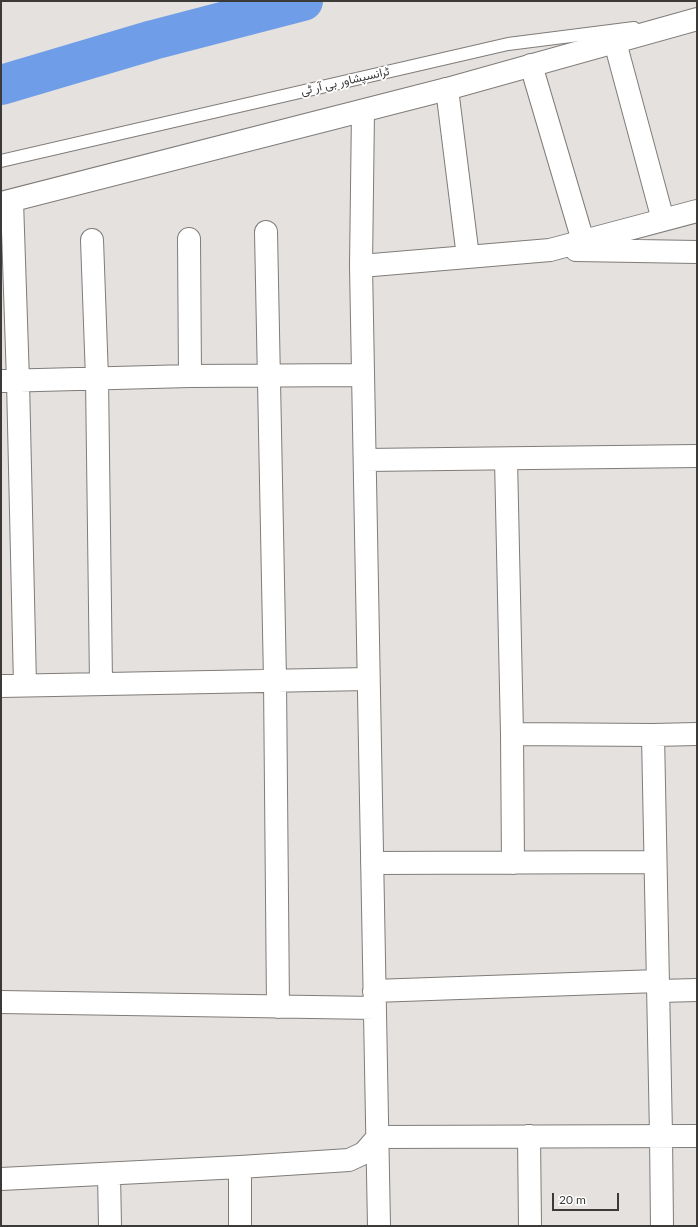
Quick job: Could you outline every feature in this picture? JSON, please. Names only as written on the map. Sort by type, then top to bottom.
[{"type":"street","points":[[25,685],[9,381],[6,202],[447,89],[615,42],[696,24]]},
{"type":"street","points":[[615,42],[663,220]]},
{"type":"street","points":[[531,65],[583,241]]},
{"type":"street","points":[[447,89],[468,257]]},
{"type":"street","points":[[363,110],[361,266],[374,1000],[378,1137],[378,1226]]},
{"type":"street","points":[[550,250],[697,211]]},
{"type":"street","points":[[266,232],[275,680],[278,1006]]},
{"type":"street","points":[[189,239],[190,376]]},
{"type":"street","points":[[92,240],[97,378],[101,683]]},
{"type":"street","points":[[361,266],[550,250],[697,252]]},
{"type":"street","points":[[9,381],[190,376],[364,375]]},
{"type":"street","points":[[365,460],[697,456]]},
{"type":"street","points":[[506,459],[512,734],[512,862]]},
{"type":"street","points":[[1,686],[368,679]]},
{"type":"street","points":[[512,734],[697,734]]},
{"type":"street","points":[[653,735],[662,1226]]},
{"type":"street","points":[[372,863],[655,862]]},
{"type":"street","points":[[1,1002],[278,1006],[658,986],[697,990]]},
{"type":"street","points":[[529,1136],[530,1226]]},
{"type":"street","points":[[1,1179],[349,1160],[364,1153],[378,1137],[697,1136]]},
{"type":"street","points":[[240,1167],[240,1226]]},
{"type":"street","points":[[109,1174],[110,1226]]},
{"type":"lane","name":"ٹرانسپشاور بی آر ٹی","points":[[1,161],[508,44],[696,24]]},
{"type":"waterway","points":[[1,85],[153,40],[303,1]]}]
